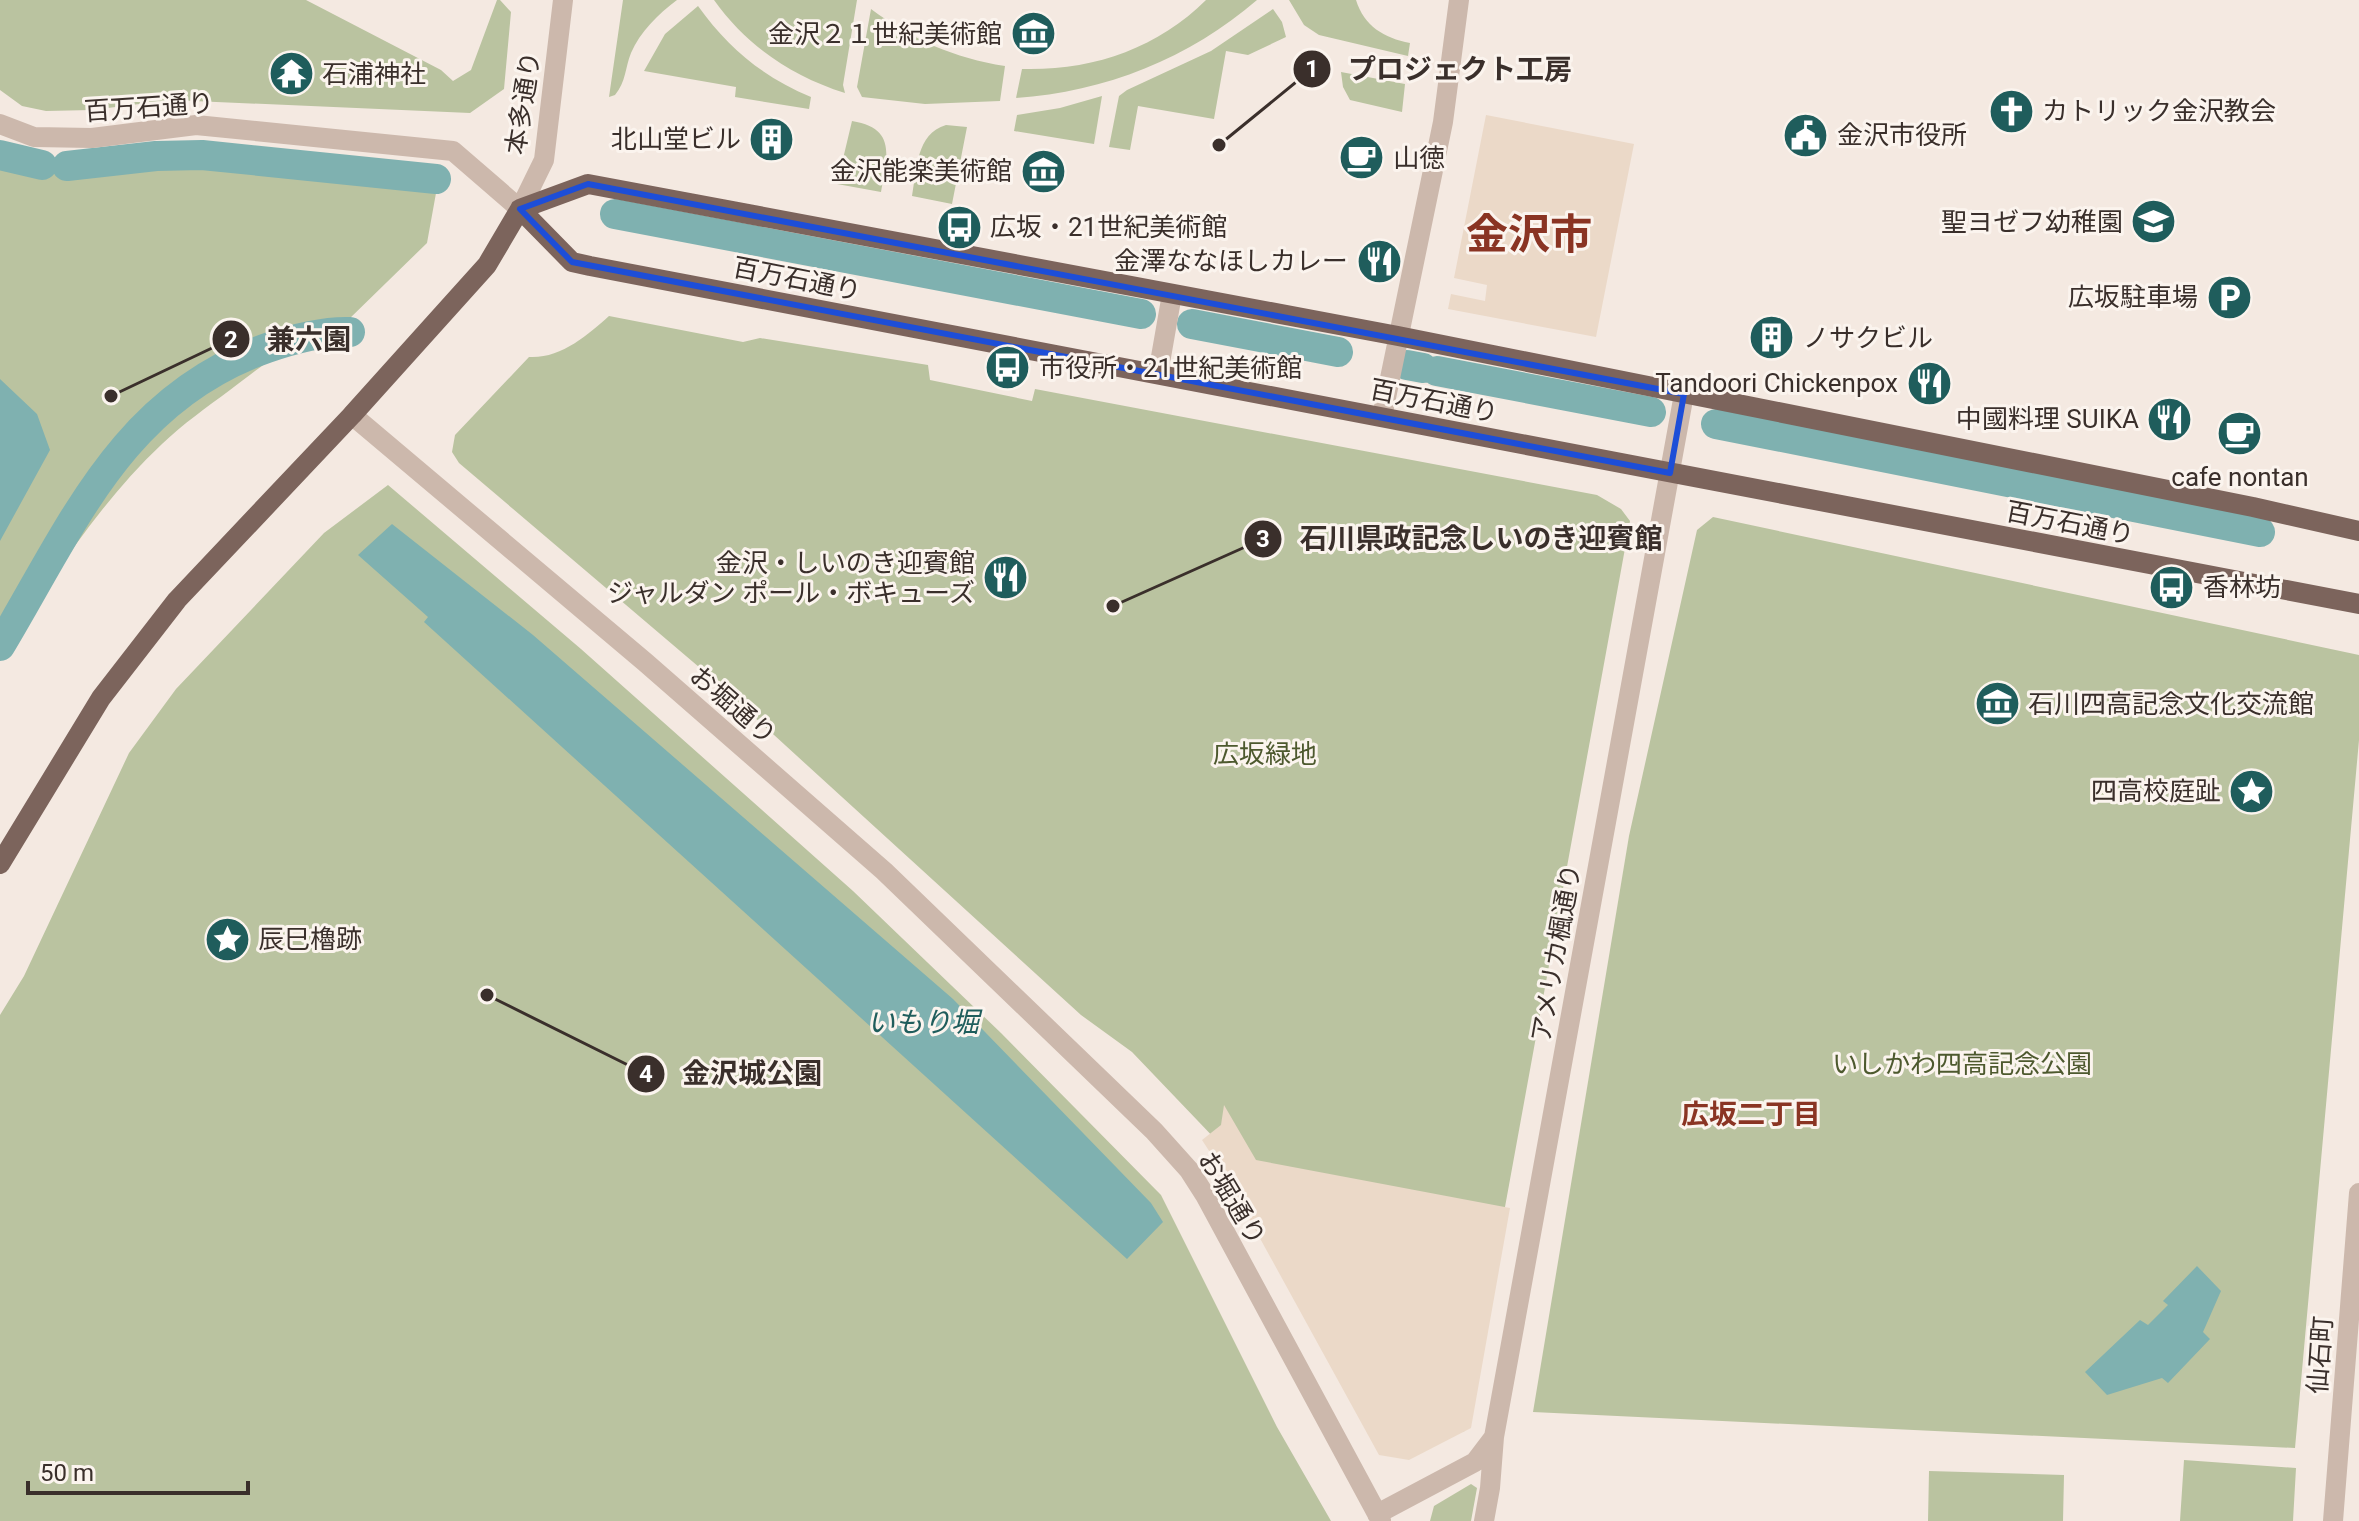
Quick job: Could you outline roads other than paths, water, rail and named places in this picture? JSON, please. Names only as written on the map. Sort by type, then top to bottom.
[{"type":"main road","name":"百万石通り","points":[[2359,531],[2253,507],[1398,336],[588,184],[520,209],[572,262],[2359,604]]},
{"type":"main road","points":[[0,864],[101,698],[177,600],[352,415],[487,265],[520,209]]},
{"type":"street","name":"本多通り","points":[[520,209],[544,160],[563,0]]},
{"type":"street","points":[[1382,417],[1443,122],[1459,0]]},
{"type":"street","name":"百万石通り","points":[[0,124],[34,137],[92,138],[196,125],[453,151],[520,209]]},
{"type":"street","points":[[1158,374],[1172,294]]},
{"type":"street","name":"アメリカ楓通り","points":[[1484,1521],[1494,1437],[1684,394]]},
{"type":"street","name":"お堀通り","points":[[352,415],[645,662],[884,871],[1154,1131],[1189,1170],[1205,1195],[1379,1517]]},
{"type":"street","name":"仙石町","points":[[2333,1521],[2359,1193]]},
{"type":"street","points":[[1379,1517],[1475,1462],[1494,1437]]},
{"type":"water","points":[[0,379],[37,414],[50,450],[0,541]]},
{"type":"water","name":"いもり堀","points":[[392,524],[533,635],[953,999],[1151,1203],[1163,1222],[1127,1259],[424,622],[428,617],[358,555]]},
{"type":"water","points":[[2197,1266],[2221,1291],[2203,1332],[2210,1339],[2168,1383],[2162,1378],[2107,1395],[2085,1372],[2140,1320],[2148,1325],[2168,1305],[2163,1301]]},
{"type":"waterway","points":[[0,155],[42,165]]},
{"type":"waterway","points":[[67,166],[156,156],[202,155],[436,179]]},
{"type":"waterway","points":[[615,214],[1141,314]]},
{"type":"waterway","points":[[1192,324],[1338,352]]},
{"type":"waterway","points":[[0,646],[78,512],[106,471],[138,433],[175,399],[217,370],[267,348],[308,336],[350,332]]},
{"type":"waterway","points":[[1407,365],[1423,368]]},
{"type":"waterway","points":[[1437,371],[1651,412]]},
{"type":"waterway","points":[[1716,424],[2260,532]]},
{"type":"place","name":"金沢２１世紀美術館","points":[[1033,34]]},
{"type":"place","name":"石浦神社","points":[[291,74]]},
{"type":"place","name":"カトリック金沢教会","points":[[2011,111]]},
{"type":"place","name":"金沢市役所","points":[[1806,135]]},
{"type":"place","name":"北山堂ビル","points":[[772,139]]},
{"type":"place","name":"プロジェクト工房","points":[[1219,145]]},
{"type":"place","name":"山徳","points":[[1362,158]]},
{"type":"place","name":"金沢能楽美術館","points":[[1043,171]]},
{"type":"place","name":"聖ヨゼフ幼稚園","points":[[2154,222]]},
{"type":"place","name":"広坂・21世紀美術館","points":[[959,227]]},
{"type":"place","name":"金澤ななほしカレー","points":[[1379,261]]},
{"type":"place","name":"広坂駐車場","points":[[2229,297]]},
{"type":"place","name":"ノサクビル","points":[[1772,338]]},
{"type":"place","name":"市役所・21世紀美術館","points":[[1008,368]]},
{"type":"place","name":"Tandoori Chickenpox","points":[[1929,383]]},
{"type":"place","name":"兼六園","points":[[111,396]]},
{"type":"place","name":"中國料理 SUIKA","points":[[2170,419]]},
{"type":"place","name":"cafe nontan","points":[[2240,434]]},
{"type":"place","name":"金沢・しいのき迎賓館 ジャルダン ポール・ボキューズ","points":[[1006,578]]},
{"type":"place","name":"香林坊","points":[[2172,587]]},
{"type":"place","name":"石川県政記念しいのき迎賓館","points":[[1113,606]]},
{"type":"place","name":"石川四高記念文化交流館","points":[[1997,704]]},
{"type":"place","name":"四高校庭趾","points":[[2252,791]]},
{"type":"place","name":"辰巳櫓跡","points":[[227,939]]},
{"type":"place","name":"金沢城公園","points":[[487,995]]},
{"type":"district","name":"金沢市","points":[[1529,234]]},
{"type":"district","name":"広坂二丁目","points":[[1751,1114]]},
{"type":"park label","name":"広坂緑地","points":[[1265,754]]},
{"type":"park label","name":"いしかわ四高記念公園","points":[[1962,1064]]}]
